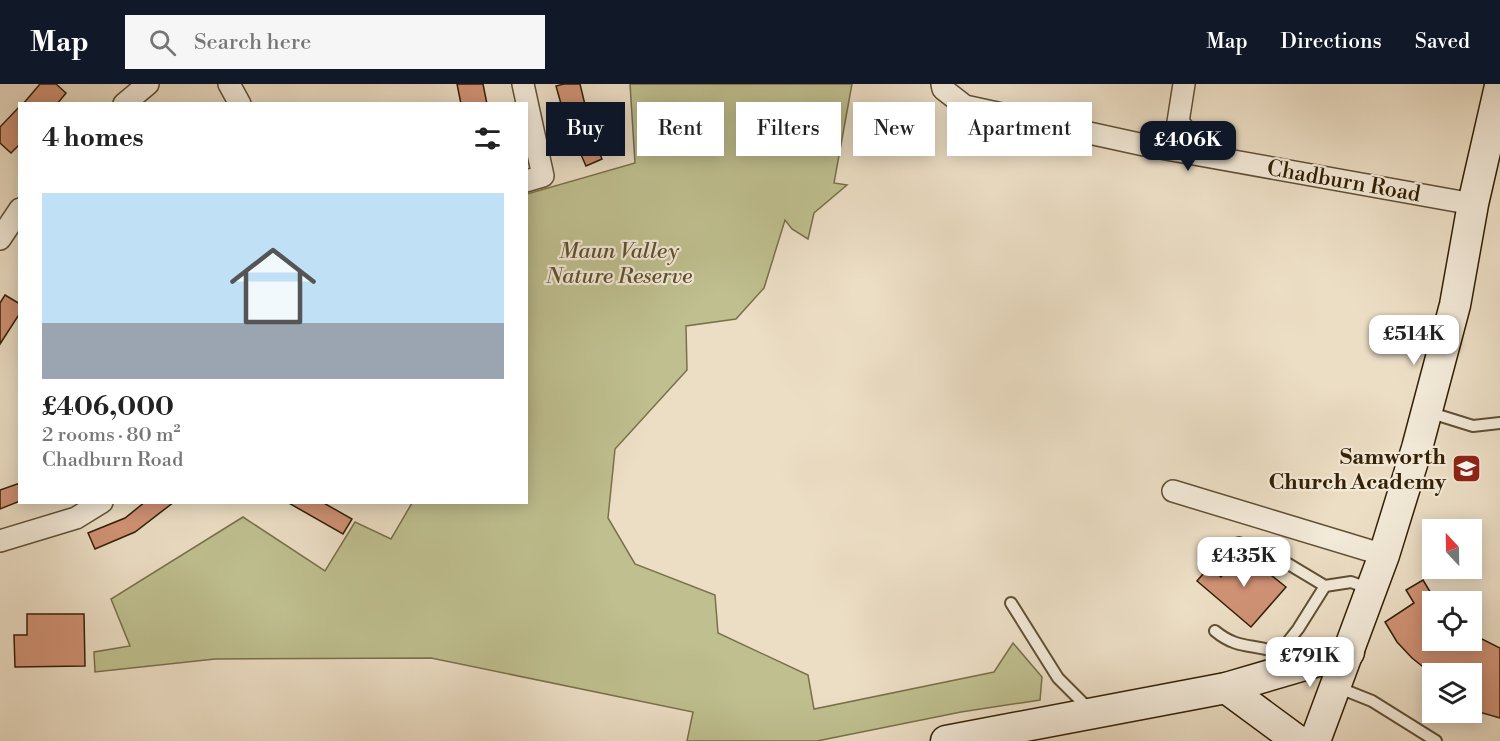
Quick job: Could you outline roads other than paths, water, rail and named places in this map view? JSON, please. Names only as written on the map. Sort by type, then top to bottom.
[{"type":"main road","points":[[1315,741],[1337,687],[1384,555],[1427,411],[1455,305],[1473,204],[1500,86]]},
{"type":"main road","points":[[946,741],[1038,733],[1093,714],[1226,688],[1287,664],[1349,652]]},
{"type":"main road","points":[[1287,664],[1337,687]]},
{"type":"main road","points":[[1226,688],[1298,741]]},
{"type":"street","points":[[126,102],[148,84]]},
{"type":"street","points":[[229,84],[238,102]]},
{"type":"street","points":[[523,84],[525,102]]},
{"type":"street","name":"Chadburn Road","points":[[942,84],[943,88],[965,106],[1144,145],[1473,204]]},
{"type":"street","points":[[1144,145],[1164,134],[1178,122],[1184,84]]},
{"type":"street","points":[[1178,122],[1204,155]]},
{"type":"street","points":[[528,124],[535,179]]},
{"type":"street","points":[[0,239],[18,212]]},
{"type":"street","points":[[1173,491],[1384,555]]},
{"type":"street","points":[[0,541],[76,518],[99,504]]},
{"type":"lane","points":[[1427,411],[1473,426],[1500,423]]},
{"type":"lane","points":[[1209,554],[1239,543],[1275,556],[1325,586],[1351,582],[1371,589]]},
{"type":"lane","points":[[1215,631],[1229,643],[1242,647],[1257,645],[1287,664],[1298,629],[1325,586]]},
{"type":"lane","points":[[1011,603],[1058,678],[1093,714]]},
{"type":"lane","points":[[1337,687],[1371,701],[1436,741]]},
{"type":"place","name":"Samworth Church Academy","points":[[1467,469]]},
{"type":"park label","name":"Maun Valley Nature Reserve","points":[[619,262]]}]
